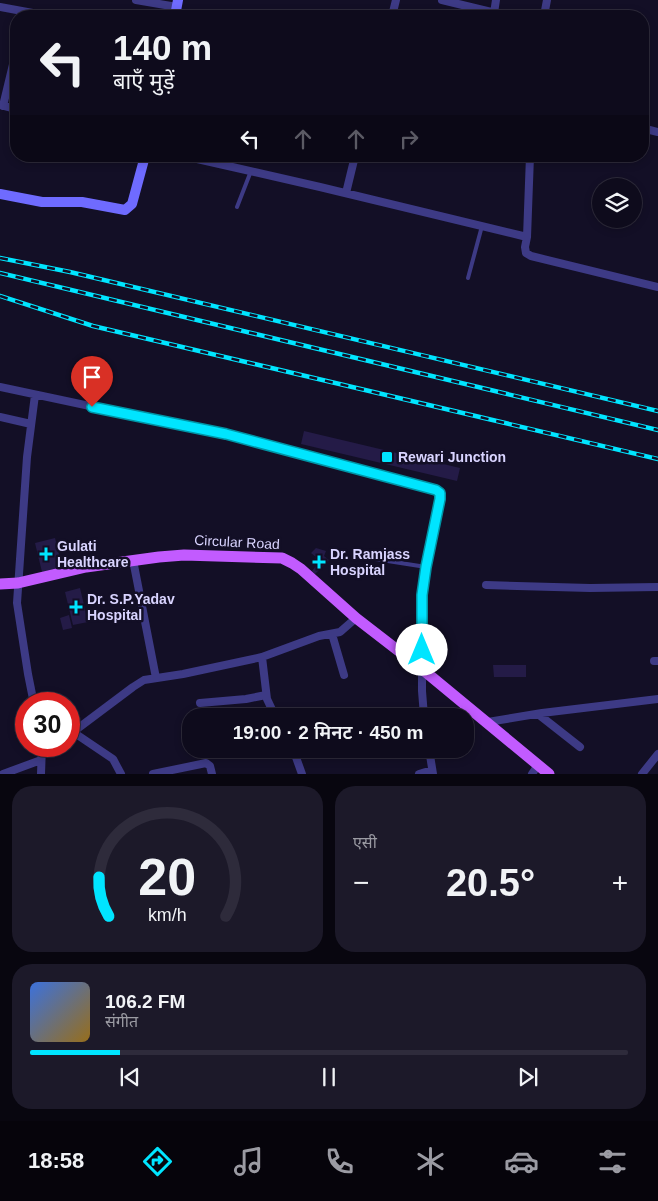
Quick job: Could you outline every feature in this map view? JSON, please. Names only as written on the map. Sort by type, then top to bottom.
[{"type":"main road","name":"Circular Road","points":[[0,584],[18,583],[86,567],[184,555],[271,556],[282,558],[301,569],[356,618],[488,722],[535,769],[549,774]]},
{"type":"street","points":[[136,0],[176,8]]},
{"type":"street","points":[[442,0],[467,3],[486,10]]},
{"type":"street","points":[[2,105],[10,75]]},
{"type":"street","points":[[0,194],[42,202],[82,202],[126,210],[132,204],[143,162]]},
{"type":"street","points":[[211,162],[526,237]]},
{"type":"street","points":[[346,193],[354,162]]},
{"type":"street","points":[[530,162],[524,247],[526,253],[531,256],[658,287]]},
{"type":"street","points":[[0,388],[226,434],[436,490],[440,493],[422,595],[423,708]]},
{"type":"street","points":[[32,692],[17,603],[27,457],[34,395]]},
{"type":"street","points":[[0,417],[31,424]]},
{"type":"street","points":[[133,560],[156,678]]},
{"type":"street","points":[[486,585],[590,588],[658,587]]},
{"type":"street","points":[[80,726],[144,680],[262,658],[319,636],[340,632],[356,618]]},
{"type":"street","points":[[332,634],[344,675]]},
{"type":"street","points":[[262,658],[266,696],[271,708]]},
{"type":"street","points":[[200,703],[266,696]]},
{"type":"street","points":[[488,722],[658,699]]},
{"type":"street","points":[[538,714],[580,747]]},
{"type":"street","points":[[80,739],[113,759],[121,774]]},
{"type":"street","points":[[642,774],[658,754]]},
{"type":"street","points":[[41,757],[41,774]]},
{"type":"street","points":[[296,758],[302,774]]},
{"type":"street","points":[[420,774],[433,772],[431,758]]},
{"type":"street","points":[[3,774],[41,760]]},
{"type":"street","points":[[153,774],[206,762],[210,766],[212,774]]},
{"type":"lane","points":[[238,207],[251,171]]},
{"type":"lane","points":[[468,278],[482,226]]},
{"type":"lane","points":[[356,556],[426,567]]},
{"type":"building","points":[[304,431],[460,468],[457,481],[301,444]]},
{"type":"building","points":[[55,538],[62,567],[42,572],[35,543]]},
{"type":"building","points":[[316,548],[326,551],[324,556],[329,560],[315,574],[312,571],[316,566],[312,562],[316,557],[311,553]]},
{"type":"building","points":[[80,588],[88,622],[73,625],[65,592]]},
{"type":"building","points":[[69,615],[72,628],[63,630],[60,618]]},
{"type":"building","points":[[493,665],[526,665],[526,677],[494,677]]},
{"type":"railway","points":[[0,258],[70,272],[658,411]]},
{"type":"railway","points":[[0,273],[658,430]]},
{"type":"railway","points":[[0,296],[93,326],[658,459]]},
{"type":"place","name":"Rewari Junction","points":[[387,457]]},
{"type":"place","name":"Gulati Healthcare","points":[[46,554]]},
{"type":"place","name":"Dr. Ramjass Hospital","points":[[319,562]]},
{"type":"place","name":"Dr. S.P.Yadav Hospital","points":[[76,607]]},
{"type":"route","points":[[92,407],[226,434],[436,490],[440,493],[440,499],[422,595],[422,650]]}]
